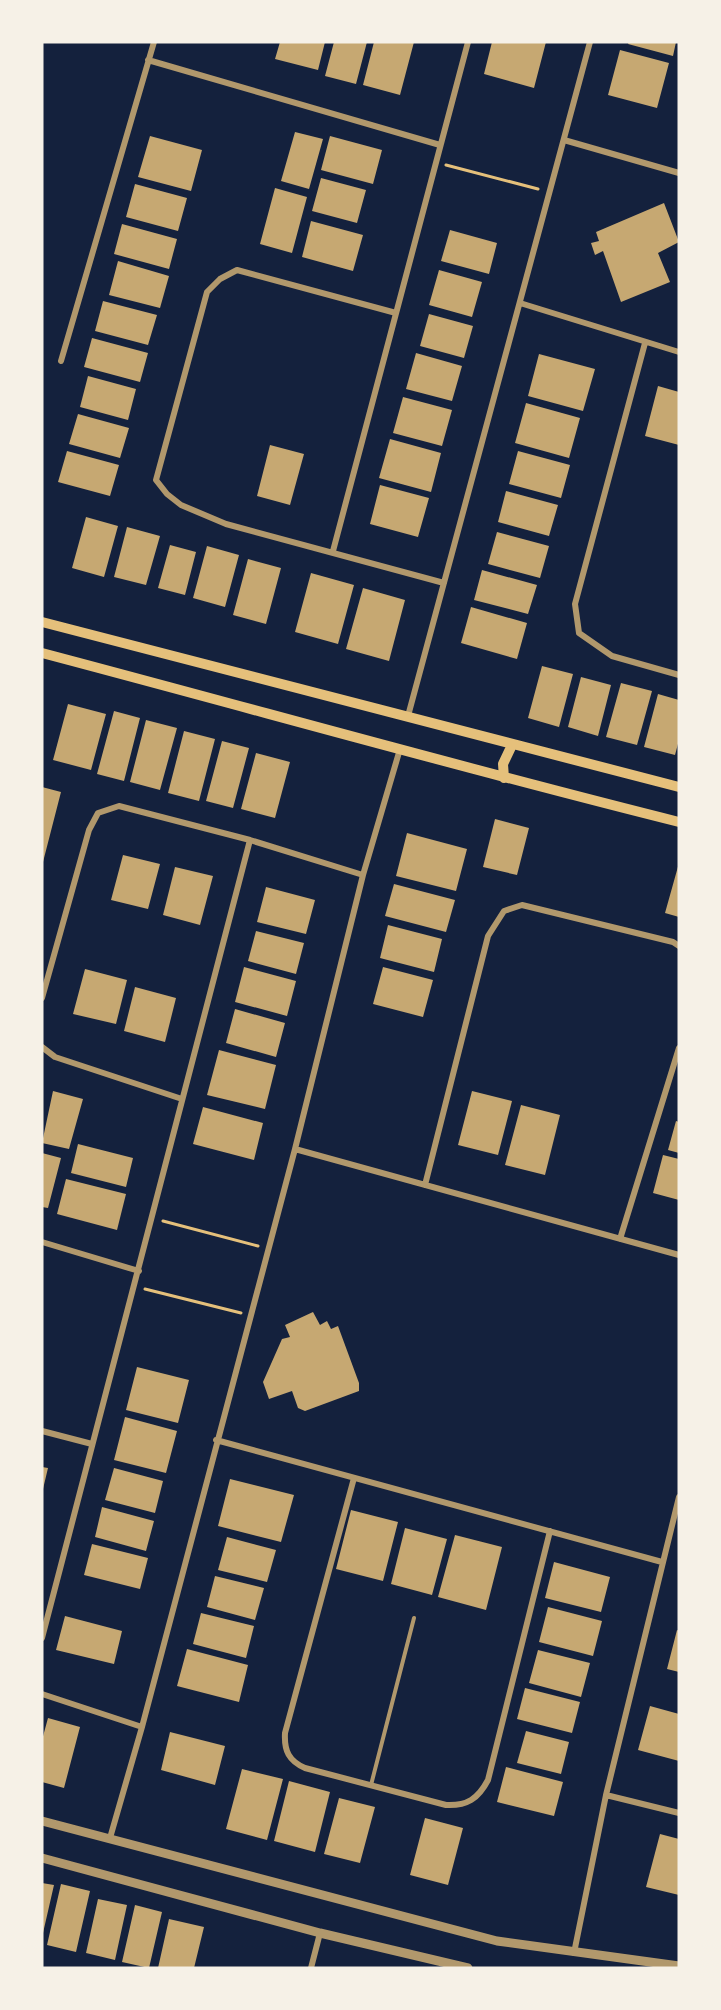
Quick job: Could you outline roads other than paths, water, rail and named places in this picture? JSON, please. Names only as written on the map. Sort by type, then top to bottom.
[{"type":"main road","points":[[42,622],[679,787]]},
{"type":"main road","points":[[42,653],[504,778],[679,822]]},
{"type":"main road","points":[[504,778],[503,764],[512,745]]},
{"type":"street","points":[[61,361],[154,42]]},
{"type":"street","points":[[333,551],[468,42]]},
{"type":"street","points":[[408,716],[590,42]]},
{"type":"street","points":[[148,60],[440,145]]},
{"type":"street","points":[[564,140],[678,173],[679,165]]},
{"type":"street","points":[[396,313],[237,270],[220,279],[207,292],[156,480],[166,494],[181,505],[226,524],[333,551],[444,583]]},
{"type":"street","points":[[520,303],[679,352]]},
{"type":"street","points":[[645,343],[575,604],[579,633],[612,656],[679,675]]},
{"type":"street","points":[[110,1838],[142,1726],[295,1149],[363,875],[400,748]]},
{"type":"street","points":[[42,998],[89,830],[98,813],[119,806],[250,840],[363,875]]},
{"type":"street","points":[[42,1638],[250,840]]},
{"type":"street","points":[[425,1185],[488,936],[504,911],[522,905],[673,942],[679,946]]},
{"type":"street","points":[[42,1047],[55,1056],[182,1099]]},
{"type":"street","points":[[620,1239],[679,1048]]},
{"type":"street","points":[[295,1149],[679,1255]]},
{"type":"street","points":[[42,1242],[139,1271]]},
{"type":"street","points":[[42,1431],[92,1444]]},
{"type":"street","points":[[216,1440],[662,1562]]},
{"type":"street","points":[[354,1478],[284,1744],[288,1755],[296,1764],[306,1768],[446,1805],[459,1806],[472,1802],[482,1792],[488,1780],[550,1531]]},
{"type":"street","points":[[574,1954],[606,1795],[679,1497]]},
{"type":"street","points":[[42,1694],[142,1726]]},
{"type":"street","points":[[606,1795],[679,1813]]},
{"type":"street","points":[[42,1821],[497,1941],[574,1954],[679,1966]]},
{"type":"street","points":[[42,1858],[320,1933],[468,1968]]},
{"type":"street","points":[[311,1968],[320,1933]]},
{"type":"lane","points":[[371,1785],[414,1618]]}]
